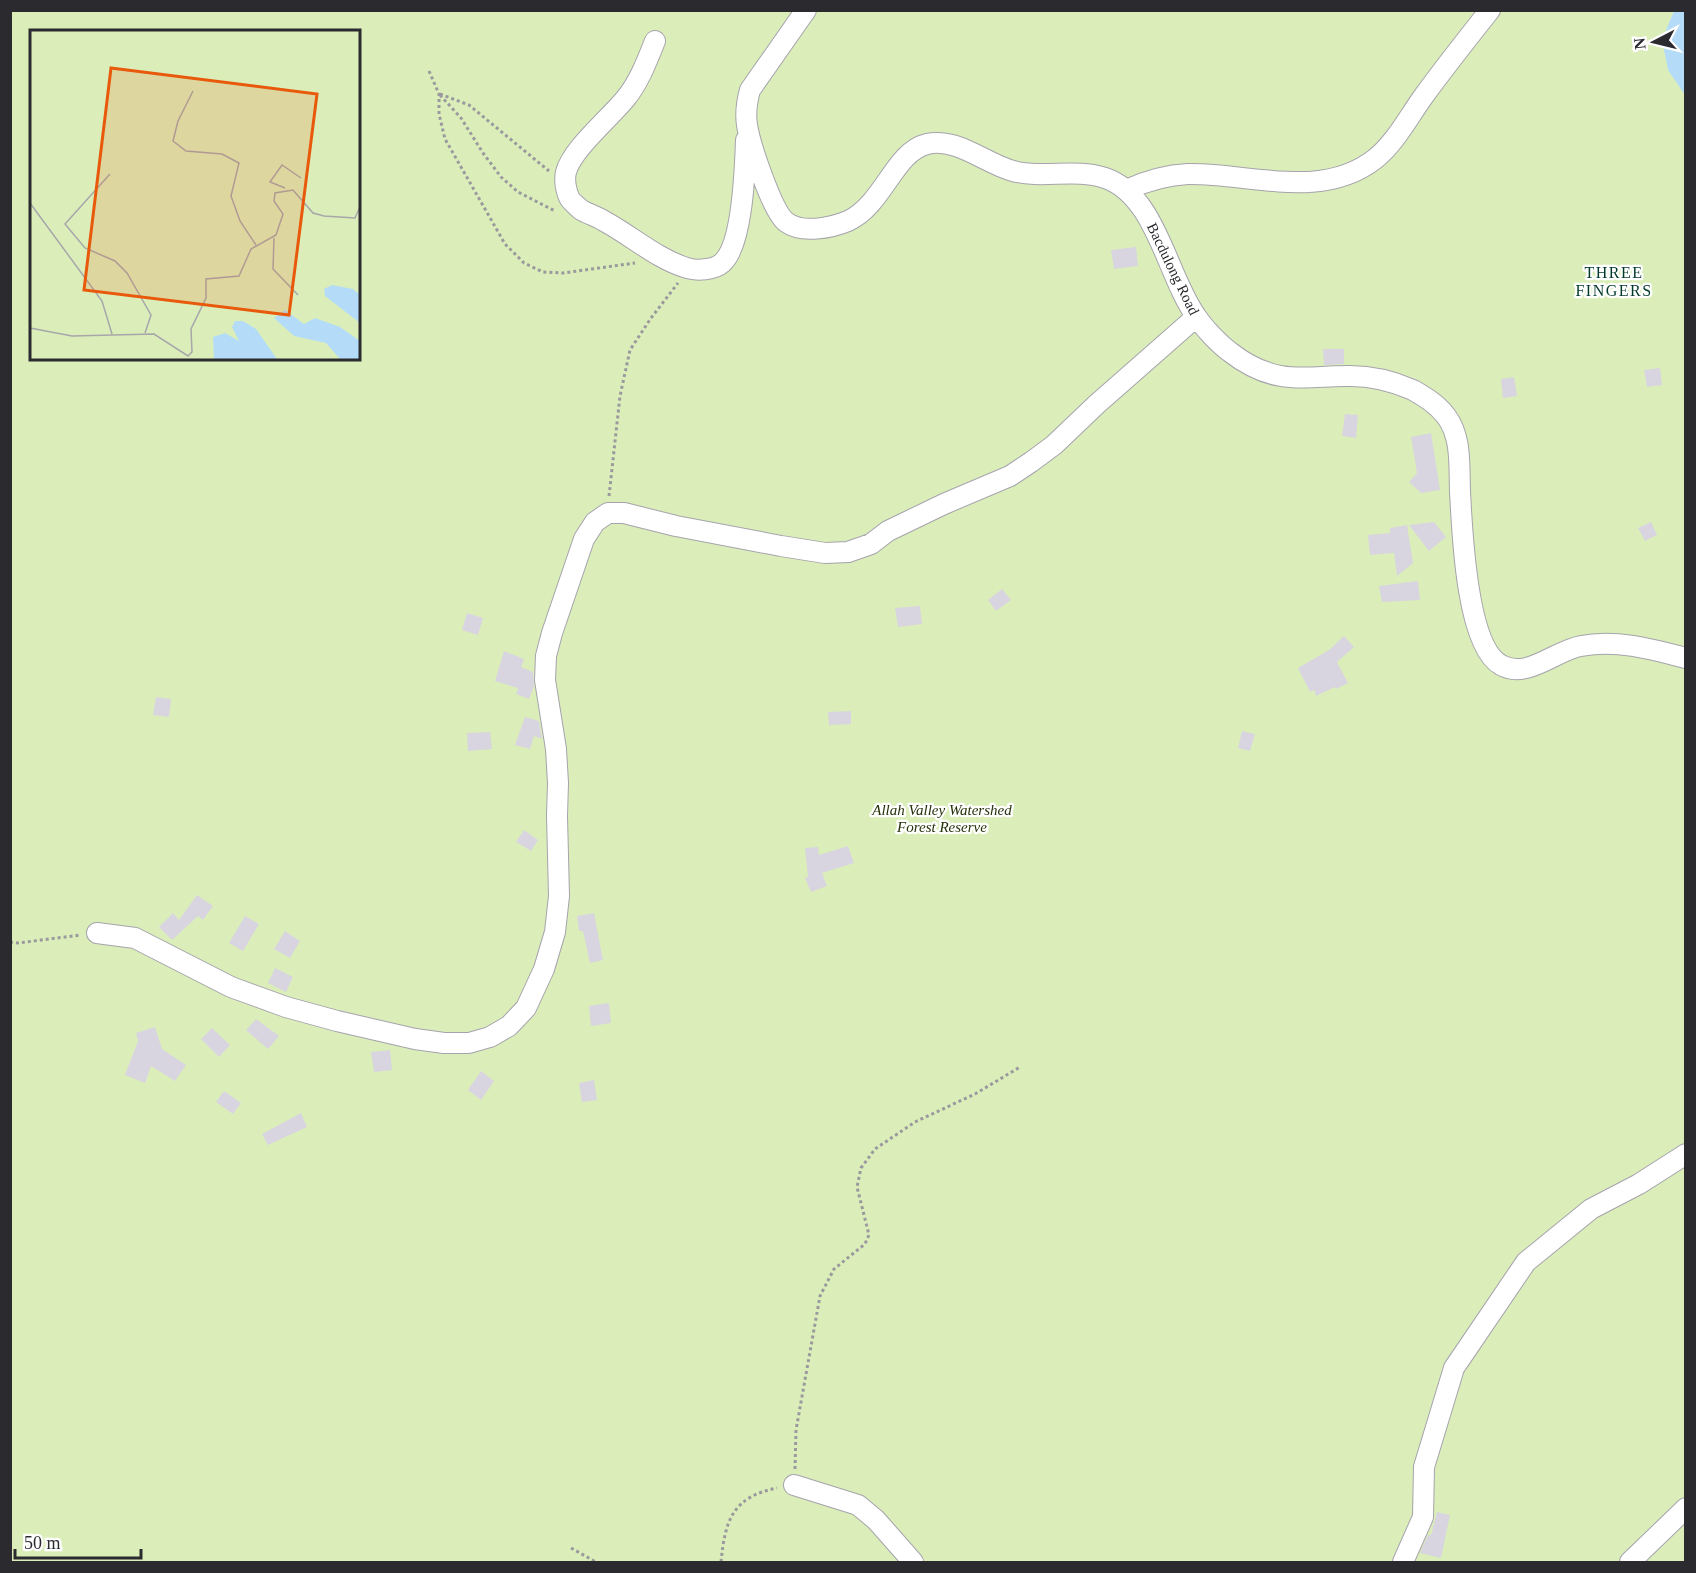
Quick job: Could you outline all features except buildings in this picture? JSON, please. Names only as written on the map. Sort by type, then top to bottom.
[{"type":"street","name":"Bacdulong Road","points":[[806,10],[750,90],[746,105],[747,125],[769,195],[788,224],[802,228],[826,228],[847,221],[875,201],[908,154],[923,145],[938,142],[954,145],[999,167],[1019,172],[1041,175],[1080,173],[1106,178],[1126,190],[1145,212],[1173,274],[1196,317],[1230,352],[1260,370],[1290,377],[1375,377],[1398,383],[1428,398],[1446,415],[1454,431],[1459,451],[1462,526],[1469,594],[1487,652],[1500,665],[1513,669],[1529,667],[1564,650],[1583,645],[1643,647],[1686,657]]},
{"type":"street","points":[[1126,190],[1145,182],[1188,174],[1319,182],[1341,177],[1363,167],[1376,158],[1390,143],[1490,10]]},
{"type":"street","points":[[655,41],[628,96],[577,152],[566,173],[565,184],[569,198],[580,209],[613,226],[663,259],[690,269],[707,269],[720,265],[728,256],[735,238],[744,175],[747,125]]},
{"type":"street","points":[[97,933],[135,938],[171,954],[231,987],[337,1022],[444,1043],[469,1042],[490,1037],[510,1026],[526,1008],[544,969],[556,923],[559,896],[558,783],[556,749],[545,680],[546,656],[584,539],[595,522],[608,513],[624,513],[676,526],[781,546],[825,553],[848,552],[871,544],[888,531],[944,504],[1010,476],[1031,462],[1054,445],[1196,317]]},
{"type":"street","points":[[1403,1563],[1423,1517],[1424,1467],[1454,1368],[1527,1262],[1591,1209],[1639,1184],[1686,1154]]},
{"type":"street","points":[[794,1485],[858,1505],[876,1520],[913,1563]]},
{"type":"street","points":[[1630,1563],[1686,1508]]},
{"type":"path","points":[[429,71],[439,94],[461,118],[501,177],[518,192],[556,212]]},
{"type":"path","points":[[439,94],[469,105],[565,184]]},
{"type":"path","points":[[439,94],[439,114],[445,139],[505,244],[524,263],[543,272],[563,273],[663,259]]},
{"type":"path","points":[[608,513],[620,396],[630,350],[651,318],[690,269]]},
{"type":"path","points":[[10,942],[18,943],[97,933]]},
{"type":"path","points":[[721,1563],[725,1528],[736,1509],[753,1496],[794,1485],[796,1430],[820,1296],[834,1269],[865,1244],[869,1235],[857,1187],[861,1168],[875,1149],[915,1122],[975,1094],[1020,1067]]},
{"type":"path","points":[[571,1548],[596,1563]]},
{"type":"green space","name":"Allah Valley Watershed Forest Reserve","points":[[11,11],[1685,11],[1685,1562],[11,1562]]},
{"type":"water","points":[[1674,11],[1685,11],[1685,95],[1668,70],[1662,40]]},
{"type":"district","name":"THREE FINGERS","points":[[1614,281]]}]
